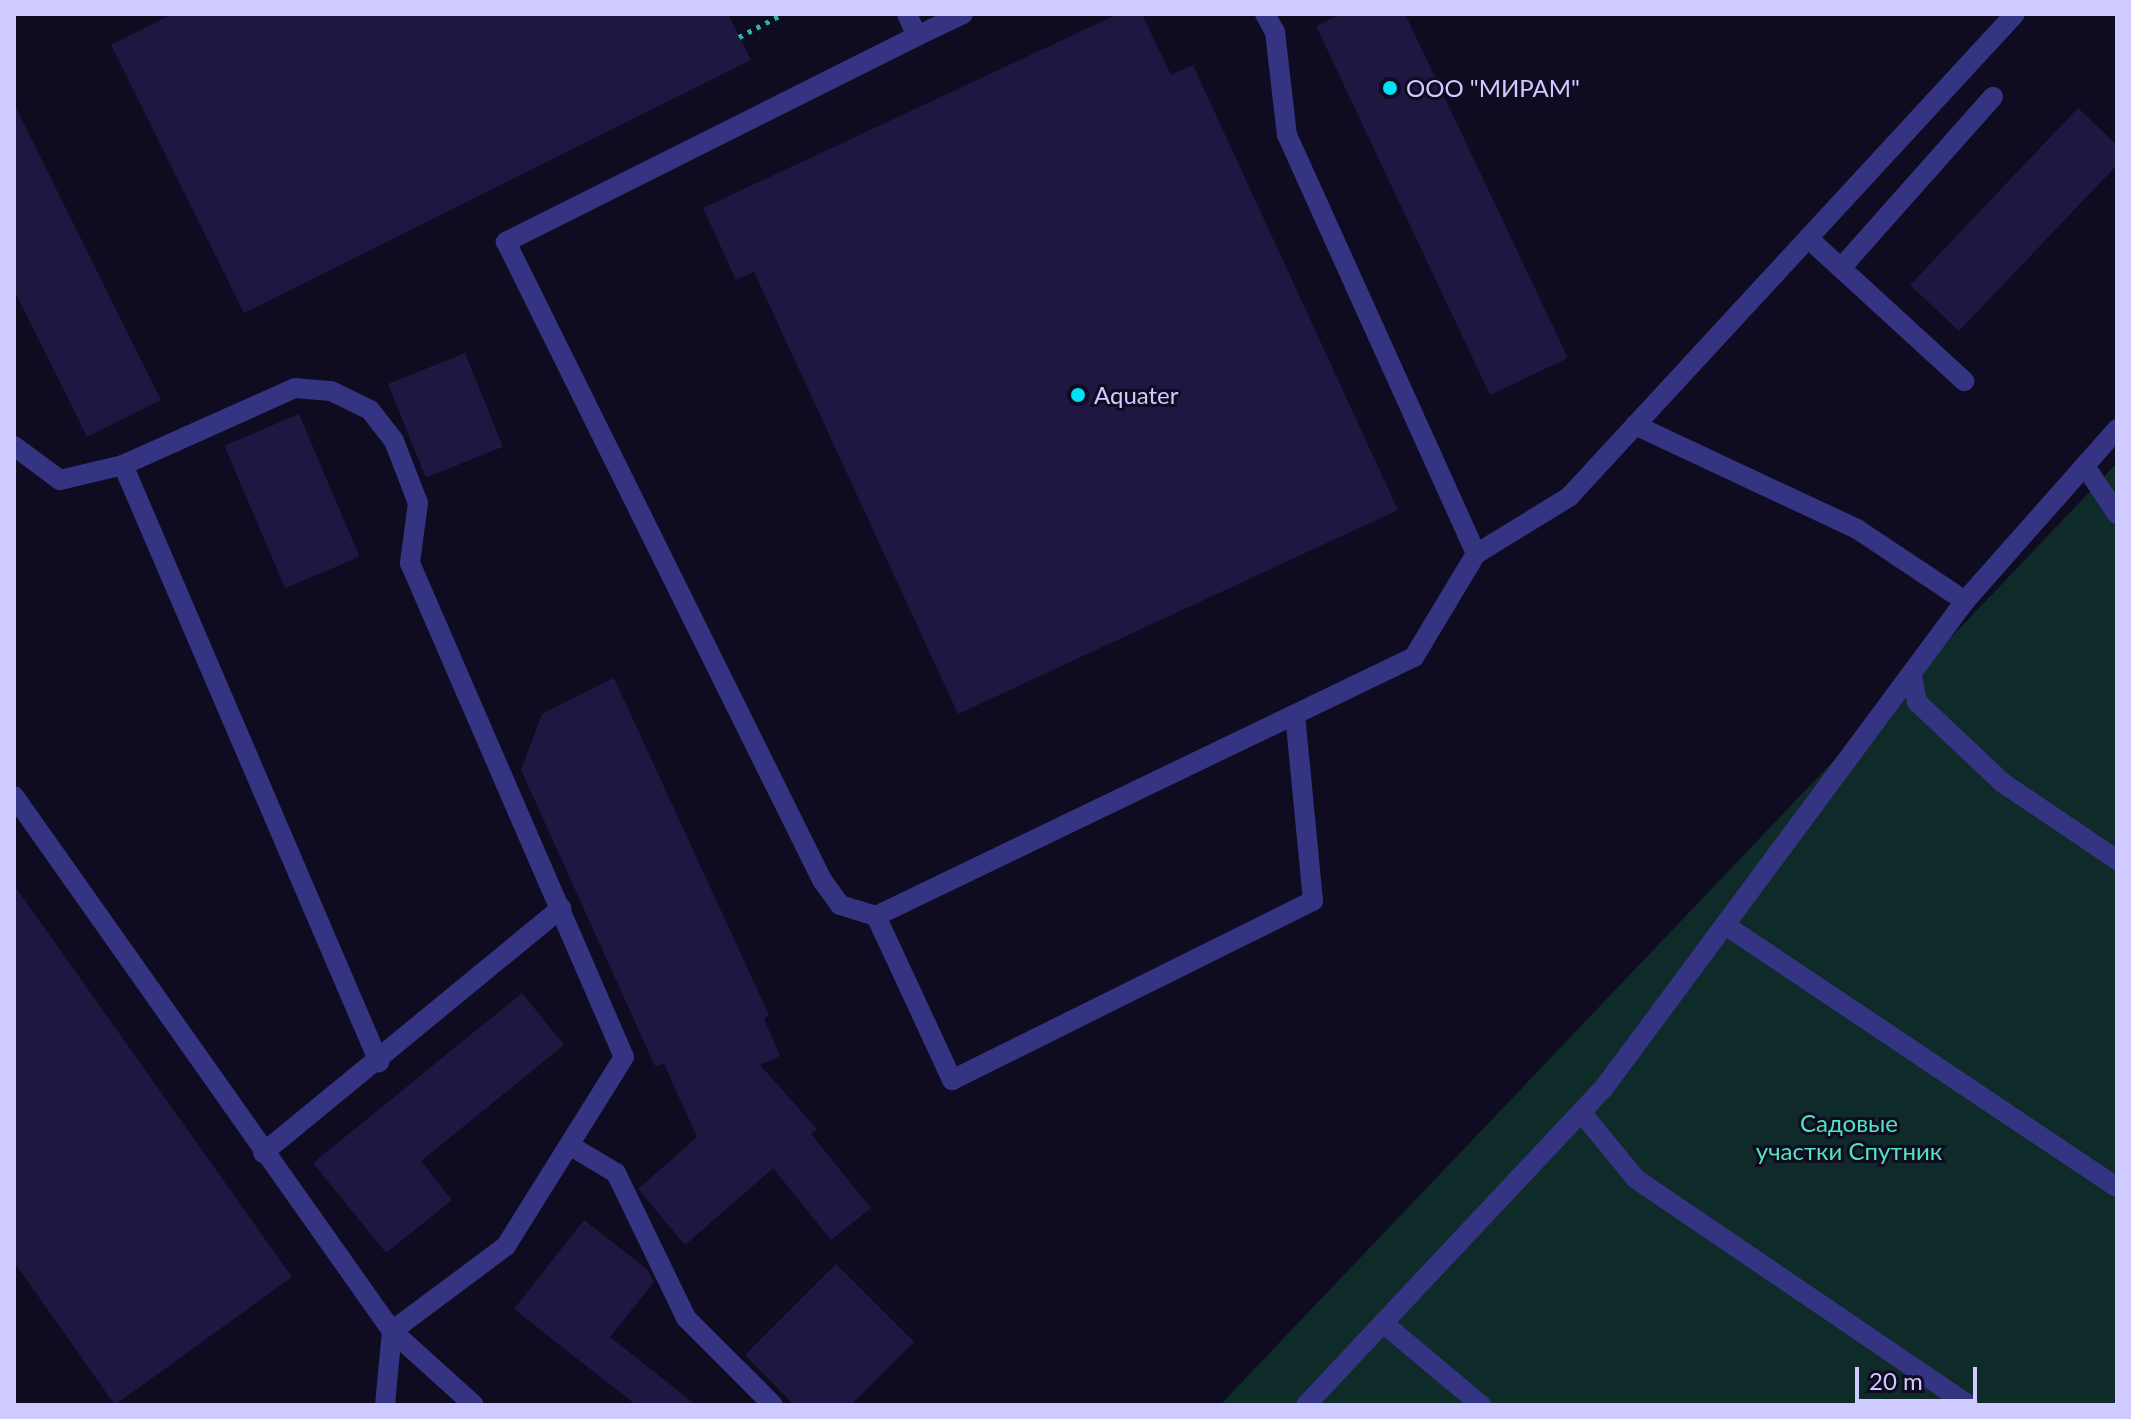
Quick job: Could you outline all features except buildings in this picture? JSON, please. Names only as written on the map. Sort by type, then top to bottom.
[{"type":"lane","points":[[907,14],[917,36]]},
{"type":"lane","points":[[963,14],[506,242],[822,880],[840,905],[876,916],[1414,657],[1476,554],[1569,497],[2015,14]]},
{"type":"lane","points":[[1265,14],[1275,32],[1287,135],[1476,554]]},
{"type":"lane","points":[[1841,268],[1993,97]]},
{"type":"lane","points":[[1808,238],[1964,381]]},
{"type":"lane","points":[[14,446],[60,480],[123,465],[295,388],[331,391],[370,410],[394,441],[418,503],[410,563],[624,1057],[506,1246],[392,1331],[385,1405]]},
{"type":"lane","points":[[1635,425],[1857,529],[1965,601]]},
{"type":"lane","points":[[1306,1405],[1581,1112],[1725,925],[1965,601],[2117,429]]},
{"type":"lane","points":[[123,465],[379,1062]]},
{"type":"lane","points":[[2085,466],[2117,514]]},
{"type":"lane","points":[[1912,676],[1917,702],[2003,783],[2117,860]]},
{"type":"lane","points":[[876,916],[952,1080],[1313,901],[1295,715]]},
{"type":"lane","points":[[14,796],[263,1153],[392,1331],[474,1405]]},
{"type":"lane","points":[[263,1153],[379,1062],[561,908]]},
{"type":"lane","points":[[1725,925],[2117,1187]]},
{"type":"lane","points":[[1581,1112],[1636,1179],[1969,1405]]},
{"type":"lane","points":[[569,1145],[616,1173],[686,1318],[773,1405]]},
{"type":"lane","points":[[1383,1323],[1481,1405]]},
{"type":"path","points":[[739,37],[783,14]]},
{"type":"green space","name":"Садовые участки Спутник","points":[[2117,463],[2117,1405],[1220,1405]]},
{"type":"place","name":"ООО \"МИРАМ\"","points":[[1390,88]]},
{"type":"place","name":"Aquater","points":[[1078,395]]}]
